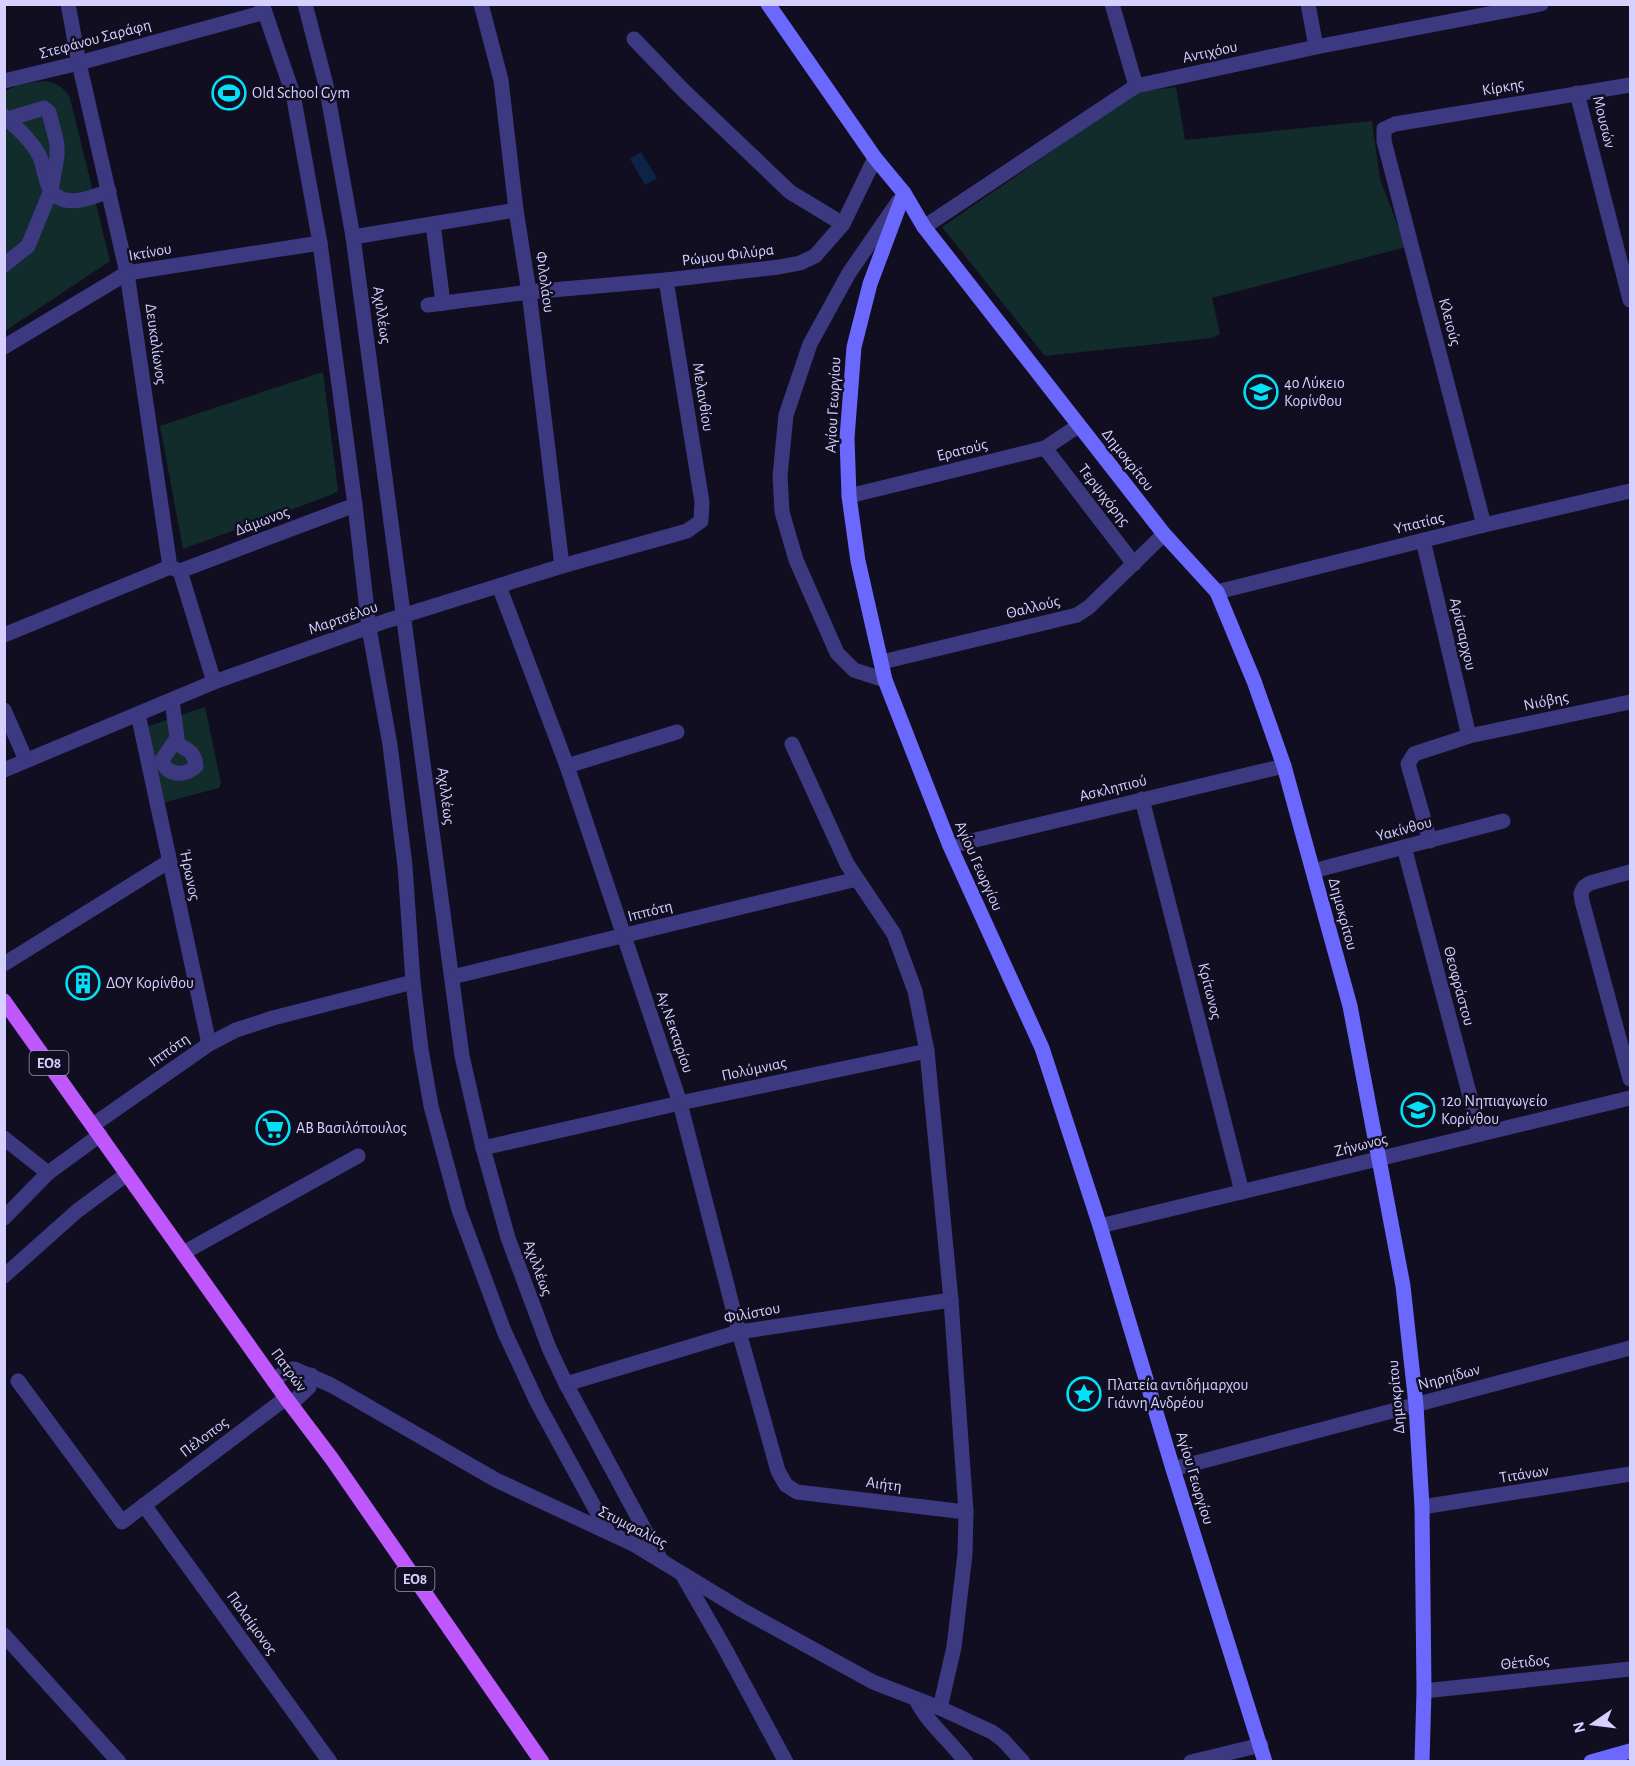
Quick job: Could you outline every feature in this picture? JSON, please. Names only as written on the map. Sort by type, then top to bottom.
[{"type":"main road","name":"Πατρών","points":[[4,1001],[339,1469],[542,1761]]},
{"type":"street","name":"Δευκαλίωνος","points":[[68,4],[79,63],[127,273],[175,569],[214,682]]},
{"type":"street","name":"Αχιλλέως","points":[[305,4],[326,85],[353,237],[462,1056],[483,1148],[508,1238],[549,1348],[661,1560]]},
{"type":"street","name":"Φιλολάου","points":[[481,4],[501,80],[562,566]]},
{"type":"street","points":[[768,4],[875,158],[904,193],[849,273],[810,344],[786,415],[780,476],[782,512],[796,560],[837,652],[854,670],[885,680]]},
{"type":"street","points":[[1112,4],[1136,86]]},
{"type":"street","points":[[1308,4],[1316,47]]},
{"type":"street","name":"Αντιχόου","points":[[924,227],[1136,86],[1316,47],[1541,4]]},
{"type":"street","name":"Στεφάνου Σαράφη","points":[[4,81],[79,63],[263,8]]},
{"type":"street","points":[[263,8],[286,68],[299,119],[320,243],[369,628],[390,745],[404,855],[413,982],[431,1106],[445,1160],[476,1259],[504,1330],[538,1404],[608,1533]]},
{"type":"street","points":[[634,39],[683,90],[790,192],[843,224]]},
{"type":"street","name":"Κίρκης","points":[[1384,129],[1395,124],[1630,85]]},
{"type":"street","name":"Μουσών","points":[[1578,93],[1630,300]]},
{"type":"street","points":[[4,265],[28,246],[51,190],[57,156],[57,144],[50,112],[44,108],[6,118]]},
{"type":"street","points":[[6,118],[21,131],[39,156],[51,190],[58,197],[69,201],[82,201],[109,191]]},
{"type":"street","name":"Κλειούς","points":[[1384,129],[1387,153],[1484,525]]},
{"type":"street","name":"Ρώμου Φιλύρα","points":[[433,224],[435,304],[529,292],[779,267],[800,263],[815,256],[843,224],[875,158]]},
{"type":"street","name":"Δημοκρίτου","points":[[904,193],[924,227],[1078,426],[1164,534],[1217,592],[1254,681],[1284,766],[1350,1006],[1404,1286],[1416,1405],[1422,1507],[1424,1691],[1422,1761]]},
{"type":"street","name":"Αγίου Γεωργίου","points":[[904,193],[870,284],[854,347],[847,438],[849,496],[858,561],[885,680],[950,846],[1042,1048],[1100,1226],[1173,1469],[1265,1761]]},
{"type":"street","points":[[353,237],[516,210]]},
{"type":"street","name":"Ικτίνου","points":[[6,341],[127,273],[320,243]]},
{"type":"street","name":"Μελανθίου","points":[[666,280],[702,502],[700,521]]},
{"type":"street","name":"Ερατούς","points":[[849,496],[1045,448],[1078,426]]},
{"type":"street","name":"Τερψιχόρης","points":[[1045,448],[1134,564]]},
{"type":"street","name":"Υπατίας","points":[[1217,592],[1630,491]]},
{"type":"street","name":"Δάμωνος","points":[[4,635],[175,569],[355,505]]},
{"type":"street","name":"Μαρτσέλου","points":[[4,770],[214,682],[404,616],[562,566],[687,531],[700,521]]},
{"type":"street","name":"Θαλλούς","points":[[882,662],[1077,615],[1089,608],[1164,534]]},
{"type":"street","name":"Αρίσταρχου","points":[[1423,540],[1468,736]]},
{"type":"street","name":"Αγ.Νεκταρίου","points":[[499,586],[567,766],[680,1103],[739,1332],[778,1471],[786,1485],[797,1492]]},
{"type":"street","points":[[172,700],[177,738],[175,743]]},
{"type":"street","name":"Νιόβης","points":[[1430,841],[1408,764],[1410,758],[1420,751],[1468,736],[1630,702]]},
{"type":"street","points":[[4,710],[26,760]]},
{"type":"street","name":"Ήρωνος","points":[[138,714],[168,862],[209,1044]]},
{"type":"street","points":[[567,766],[677,732]]},
{"type":"street","points":[[792,744],[848,864],[894,934],[915,991],[927,1051],[951,1300],[966,1512],[965,1554],[954,1647],[940,1708]]},
{"type":"street","name":"Ασκληπιού","points":[[950,846],[1284,766]]},
{"type":"street","name":"Κρίτωνος","points":[[1142,799],[1242,1192]]},
{"type":"street","name":"Υακίνθου","points":[[1313,871],[1503,821]]},
{"type":"street","name":"Θεοφράστου","points":[[1404,847],[1480,1134]]},
{"type":"street","points":[[4,964],[168,862]]},
{"type":"street","points":[[1630,872],[1584,886],[1581,893],[1630,1079]]},
{"type":"street","name":"Ιππότη","points":[[452,977],[857,879]]},
{"type":"street","name":"Ιππότη","points":[[4,1218],[48,1173],[96,1130],[209,1044],[236,1030],[273,1018],[413,982]]},
{"type":"street","name":"Πολύμνιας","points":[[483,1148],[680,1103],[927,1051]]},
{"type":"street","name":"Ζήνωνος","points":[[1100,1226],[1630,1098]]},
{"type":"street","points":[[4,1138],[48,1173]]},
{"type":"street","points":[[183,1253],[358,1156]]},
{"type":"street","points":[[4,1276],[78,1211],[127,1174]]},
{"type":"street","name":"Φιλίστου","points":[[566,1384],[739,1332],[951,1300]]},
{"type":"street","name":"Νηρηίδων","points":[[1173,1469],[1630,1348]]},
{"type":"street","points":[[274,1381],[287,1370],[294,1368],[311,1375]]},
{"type":"street","name":"Στυμφαλίας","points":[[311,1375],[331,1384],[496,1480],[661,1560],[742,1610],[873,1682],[940,1708],[992,1732],[1023,1761]]},
{"type":"street","name":"Πέλοπος","points":[[18,1381],[122,1522],[309,1387],[311,1375]]},
{"type":"street","name":"Τιτάνων","points":[[1422,1507],[1630,1474]]},
{"type":"street","name":"Αιήτη","points":[[797,1492],[966,1512]]},
{"type":"street","name":"Παλαίμονος","points":[[144,1505],[330,1761]]},
{"type":"street","points":[[680,1572],[730,1656],[786,1761]]},
{"type":"street","points":[[4,1635],[118,1761]]},
{"type":"street","name":"Θέτιδος","points":[[1424,1691],[1630,1669]]},
{"type":"street","points":[[916,1699],[920,1709],[953,1743],[966,1761]]},
{"type":"street","points":[[1191,1761],[1261,1745]]},
{"type":"street","points":[[1591,1761],[1630,1751]]},
{"type":"green space","points":[[43,81],[59,86],[70,98],[110,261],[5,331],[5,91],[18,85]]},
{"type":"green space","points":[[1176,87],[1185,140],[1372,121],[1380,179],[1406,247],[1212,298],[1220,334],[1212,338],[1045,356],[942,227],[1138,92]]},
{"type":"green space","points":[[323,372],[338,491],[183,549],[160,426]]},
{"type":"green space","points":[[205,707],[221,783],[219,788],[162,803],[146,727]]},
{"type":"water","points":[[641,152],[657,178],[645,185],[630,159]]},
{"type":"place","name":"Old School Gym","points":[[229,93]]},
{"type":"place","name":"4ο Λύκειο Κορίνθου","points":[[1261,392]]},
{"type":"place","name":"ΔΟΥ Κορίνθου","points":[[83,983]]},
{"type":"place","name":"12ο Νηπιαγωγείο Κορίνθου","points":[[1418,1110]]},
{"type":"place","name":"ΑΒ Βασιλόπουλος","points":[[273,1128]]},
{"type":"place","name":"Πλατεία αντιδήμαρχου Γιάννη Ανδρέου","points":[[1084,1394]]}]
